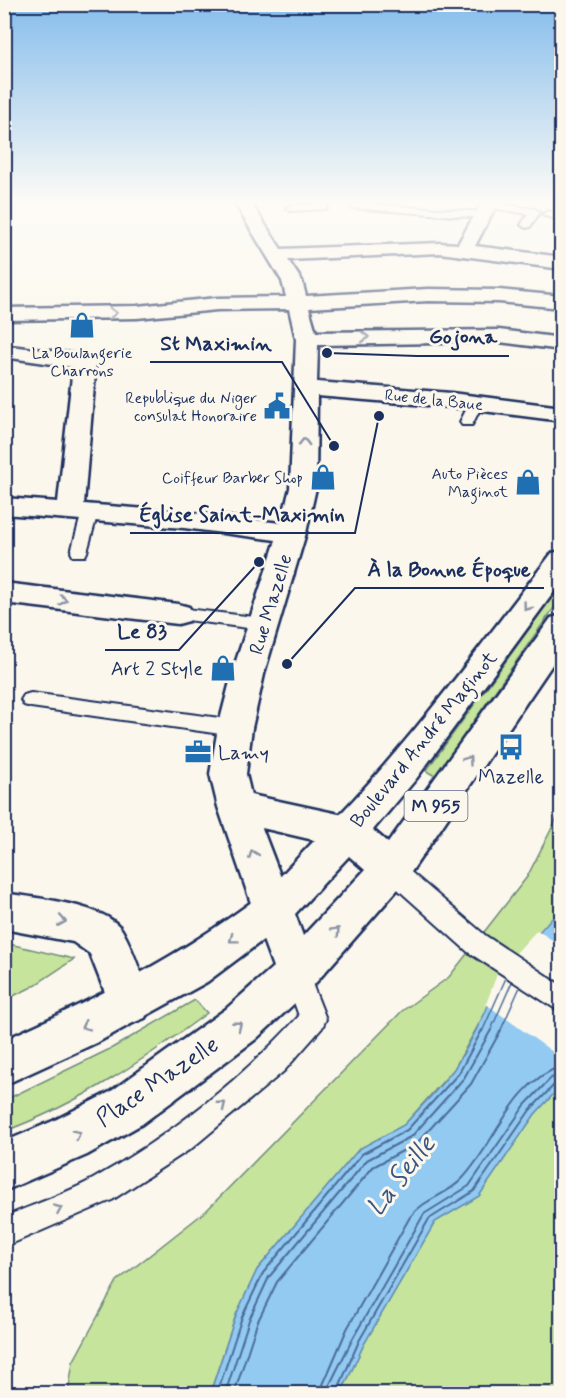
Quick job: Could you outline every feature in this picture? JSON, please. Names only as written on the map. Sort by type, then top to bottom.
[{"type":"street","name":"Rue Mazelle","points":[[284,265],[292,281],[307,339],[303,488],[235,728],[228,774],[236,807],[296,974]]},
{"type":"street","points":[[4,314],[137,312],[217,303],[252,304],[477,295],[561,302]]},
{"type":"street","points":[[30,314],[7,359],[85,362],[80,512]]},
{"type":"street","points":[[307,339],[499,336],[561,344]]},
{"type":"street","name":"Rue de la Baue","points":[[306,388],[451,400],[472,413],[561,414]]},
{"type":"street","points":[[4,506],[292,533]]},
{"type":"street","name":"Boulevard André Maginot","points":[[273,909],[348,832],[415,756],[561,560]]},
{"type":"street","points":[[4,593],[178,614]]},
{"type":"street","name":"M 955","points":[[296,974],[391,869],[561,626]]},
{"type":"street","points":[[236,807],[348,832],[391,869]]},
{"type":"street","name":"M 955","points":[[4,1063],[130,1003],[213,955],[273,909]]},
{"type":"street","points":[[4,911],[81,925],[106,941],[130,1003]]},
{"type":"street","name":"Place Mazelle","points":[[4,1167],[70,1138],[126,1108],[241,1024],[296,974]]},
{"type":"lane","points":[[79,552],[80,512]]},
{"type":"lane","points":[[178,614],[263,624]]},
{"type":"lane","points":[[31,700],[235,728]]},
{"type":"lane","points":[[391,869],[477,944],[561,1001]]},
{"type":"lane","points":[[4,1232],[102,1190],[182,1138],[275,1062],[313,1019],[296,974]]},
{"type":"green space","points":[[561,585],[561,598],[435,776],[426,771]]},
{"type":"green space","points":[[561,810],[561,911],[548,922],[485,1013],[454,1069],[404,1125],[359,1149],[257,1270],[236,1315],[210,1393],[68,1394],[73,1362],[117,1281],[206,1211],[402,1011],[449,977],[527,877]]},
{"type":"green space","points":[[5,943],[74,959],[32,987],[5,1000]]},
{"type":"green space","points":[[195,1000],[207,1013],[159,1047],[85,1094],[5,1131],[5,1100],[112,1048]]},
{"type":"green space","points":[[561,1086],[561,1393],[341,1394],[364,1344],[435,1222],[479,1196],[535,1114]]},
{"type":"water","name":"La Seille","points":[[561,911],[561,1086],[535,1114],[479,1196],[435,1222],[364,1344],[341,1393],[210,1394],[236,1315],[257,1270],[359,1149],[404,1125],[434,1093],[454,1069],[468,1046],[500,976],[548,922]]},
{"type":"pier","points":[[537,930],[561,946],[561,1058],[486,1004],[497,974]]},
{"type":"place","name":"La Boulangerie Charrons","points":[[82,325]]},
{"type":"place","name":"Gojona","points":[[327,353]]},
{"type":"place","name":"Republique du Niger consulat Honoraire","points":[[277,406]]},
{"type":"place","name":"Église Saint-Maximin","points":[[379,416]]},
{"type":"place","name":"St Maximin","points":[[334,446]]},
{"type":"place","name":"Coiffeur Barber Shop","points":[[323,477]]},
{"type":"place","name":"Auto Pièces Maginot","points":[[528,482]]},
{"type":"place","name":"Le 83","points":[[259,562]]},
{"type":"place","name":"À la Bonne Époque","points":[[287,664]]},
{"type":"place","name":"Art 2 Style","points":[[223,668]]},
{"type":"place","name":"Mazelle","points":[[511,747]]},
{"type":"place","name":"Lamy","points":[[198,752]]}]
